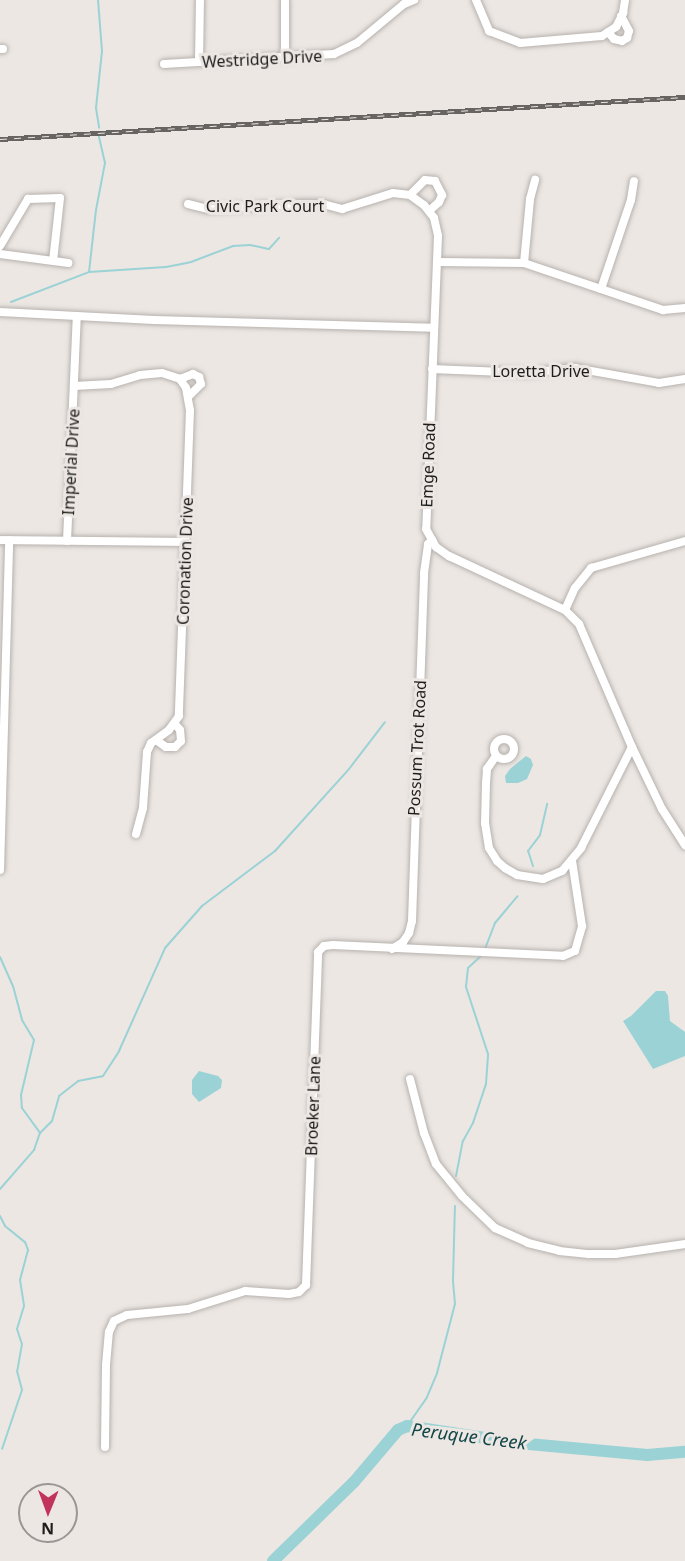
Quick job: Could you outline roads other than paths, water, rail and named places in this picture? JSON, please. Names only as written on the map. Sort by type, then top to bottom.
[{"type":"street","points":[[199,62],[200,0]]},
{"type":"street","points":[[285,0],[285,58]]},
{"type":"street","name":"Westridge Drive","points":[[164,64],[334,54],[347,49],[404,4],[414,0]]},
{"type":"street","points":[[476,0],[489,31],[520,43],[602,36],[616,27],[625,0]]},
{"type":"street","points":[[608,32],[614,39],[622,41],[627,38],[629,31],[621,16]]},
{"type":"street","name":"Civic Park Court","points":[[188,204],[208,209],[302,204],[323,204],[342,208],[362,204],[382,195],[393,193],[410,195],[425,180],[435,181],[442,195],[439,202],[429,211]]},
{"type":"street","points":[[524,263],[534,180]]},
{"type":"street","points":[[601,289],[626,218],[634,181]]},
{"type":"street","points":[[0,312],[433,328],[438,236],[434,218],[410,195]]},
{"type":"street","points":[[0,246],[28,199],[60,198],[53,261]]},
{"type":"street","points":[[0,254],[68,263]]},
{"type":"street","points":[[438,262],[524,263],[663,310],[685,308]]},
{"type":"street","name":"Imperial Drive","points":[[67,541],[77,316]]},
{"type":"street","name":"Emge Road","points":[[432,540],[426,529],[433,328]]},
{"type":"street","name":"Loretta Drive","points":[[432,369],[527,373],[575,368],[659,383],[685,379]]},
{"type":"street","name":"Coronation Drive","points":[[74,386],[111,384],[140,375],[162,373],[180,379],[193,374],[199,377],[201,384],[188,397]]},
{"type":"street","name":"Coronation Drive","points":[[156,740],[166,747],[175,747],[181,741],[180,730],[175,724],[181,698],[189,463],[188,397],[180,379]]},
{"type":"street","points":[[0,540],[185,542]]},
{"type":"street","points":[[0,870],[9,540]]},
{"type":"street","points":[[432,540],[449,556],[565,610],[579,624],[632,747],[662,809],[685,845]]},
{"type":"street","name":"Possum Trot Road","points":[[392,949],[403,942],[412,921],[424,573],[428,544],[432,540]]},
{"type":"street","points":[[565,610],[575,588],[591,568],[685,541]]},
{"type":"street","points":[[136,834],[143,808],[144,760],[151,744],[175,724]]},
{"type":"street","points":[[496,756],[487,769],[485,823],[489,848],[497,861],[517,875],[543,879],[562,871],[572,861],[589,835],[632,747]]},
{"type":"street","name":"Broeker Lane","points":[[105,1447],[106,1365],[109,1332],[114,1321],[127,1315],[188,1309],[245,1291],[289,1293],[303,1289],[308,1279],[318,952],[324,945],[333,945],[563,956],[569,954],[575,951],[582,926],[572,861]]},
{"type":"street","points":[[410,1079],[424,1133],[436,1164],[462,1196],[495,1228],[538,1245],[590,1254],[615,1254],[685,1244]]},
{"type":"water","points":[[526,756],[531,759],[533,765],[527,779],[518,783],[506,783],[505,776],[510,769]]},
{"type":"water","points":[[656,991],[665,991],[668,996],[670,1021],[685,1032],[685,1056],[653,1069],[623,1021]]},
{"type":"water","points":[[199,1071],[218,1076],[222,1080],[221,1088],[199,1102],[192,1094],[192,1080]]},
{"type":"waterway","points":[[98,0],[102,51],[96,108],[99,128]]},
{"type":"waterway","points":[[89,272],[96,210],[105,163],[99,137]]},
{"type":"waterway","points":[[11,302],[89,272],[166,267],[191,262],[233,246],[250,245],[269,249],[279,238]]},
{"type":"waterway","points":[[0,1189],[34,1150],[40,1133],[52,1121],[59,1096],[78,1081],[103,1076],[119,1051],[165,948],[202,906],[275,851],[349,769],[385,722]]},
{"type":"waterway","points":[[533,866],[528,851],[540,835],[547,804]]},
{"type":"waterway","points":[[485,949],[495,923],[518,896]]},
{"type":"waterway","points":[[456,1176],[463,1141],[473,1123],[486,1084],[488,1054],[466,987],[468,968],[481,956]]},
{"type":"waterway","points":[[0,957],[13,986],[22,1020],[34,1040],[21,1095],[22,1108],[40,1133]]},
{"type":"waterway","points":[[407,1426],[427,1397],[437,1373],[455,1304],[453,1280],[455,1206]]},
{"type":"waterway","points":[[0,1216],[5,1226],[25,1242],[28,1250],[20,1280],[24,1306],[17,1329],[22,1344],[17,1371],[22,1390],[2,1449]]},
{"type":"waterway","name":"Peruque Creek","points":[[273,1561],[354,1482],[398,1430],[407,1426],[518,1443],[647,1455],[685,1452]]},
{"type":"railway","points":[[0,139],[685,97]]}]
